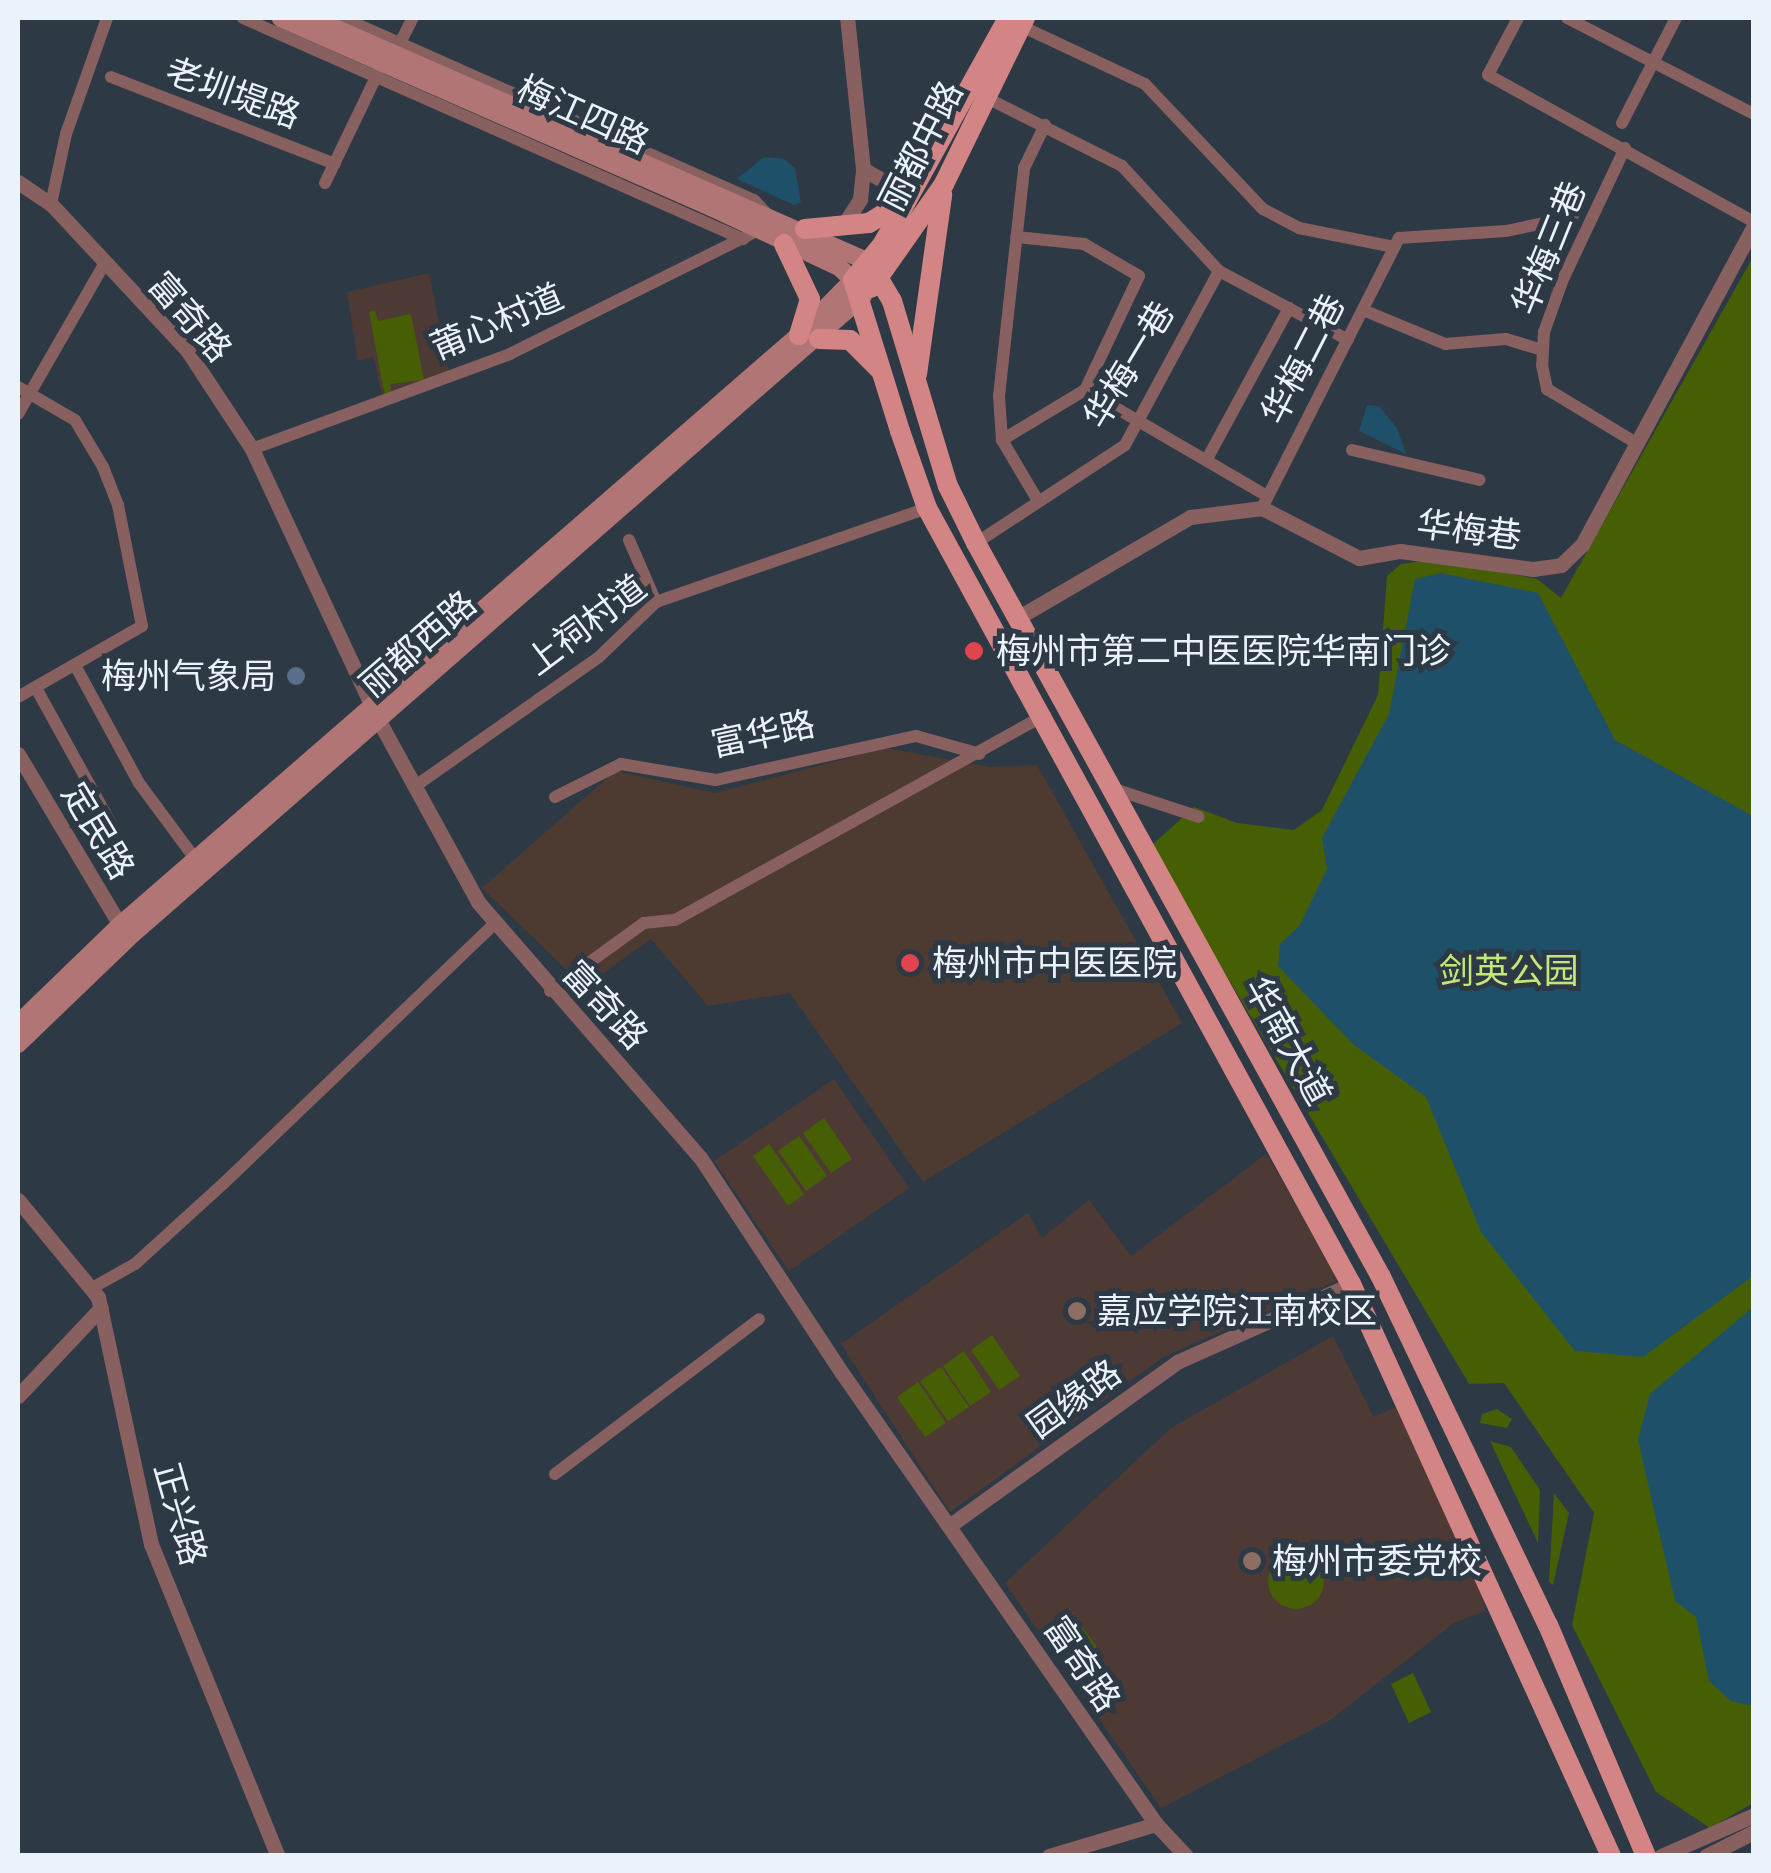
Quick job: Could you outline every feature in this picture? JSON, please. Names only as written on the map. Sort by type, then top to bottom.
[{"type":"main road","name":"梅江四路","points":[[282,18],[757,230],[805,229],[874,271]]},
{"type":"main road","name":"梅江四路","points":[[312,18],[392,52],[757,230],[858,288]]},
{"type":"main road","name":"丽都中路","points":[[858,288],[944,184],[1018,20]]},
{"type":"main road","name":"丽都中路","points":[[874,271],[916,185],[1018,20]]},
{"type":"main road","points":[[916,386],[944,184]]},
{"type":"main road","points":[[805,229],[886,217],[916,185]]},
{"type":"main road","points":[[784,244],[810,299],[809,337],[850,340],[886,381]]},
{"type":"main road","name":"华南大道","points":[[874,271],[948,486],[1381,1276],[1548,1625],[1646,1856]]},
{"type":"main road","name":"华南大道","points":[[858,288],[928,508],[1045,716],[1351,1284],[1612,1856]]},
{"type":"main road","name":"丽都西路","points":[[18,1024],[809,337],[858,288]]},
{"type":"main road","name":"丽都西路","points":[[18,1044],[196,860],[376,713]]},
{"type":"main road","points":[[1078,778],[1100,764]]},
{"type":"street","points":[[50,204],[66,134],[107,18]]},
{"type":"street","points":[[243,18],[757,230],[754,200],[344,18]]},
{"type":"street","points":[[325,183],[413,18]]},
{"type":"street","points":[[844,224],[860,199],[864,169],[847,18]]},
{"type":"street","points":[[1518,18],[1488,75],[1754,224]]},
{"type":"street","points":[[1567,18],[1754,114]]},
{"type":"street","points":[[1622,123],[1676,18]]},
{"type":"street","points":[[1018,20],[1145,84],[1263,209],[1299,228],[1396,242],[1506,231],[1573,217]]},
{"type":"street","name":"老圳堤路","points":[[110,77],[334,164]]},
{"type":"street","points":[[983,96],[1122,166],[1219,271],[1348,340]]},
{"type":"street","points":[[1037,498],[1002,440],[999,396],[1024,168],[1044,126]]},
{"type":"street","name":"华梅三巷","points":[[1624,148],[1563,279],[1542,350],[1546,389],[1636,443]]},
{"type":"street","points":[[864,169],[893,186],[916,185]]},
{"type":"street","name":"富奇路","points":[[18,182],[50,204],[102,266],[186,350],[252,448],[376,713],[495,923],[550,991],[700,1157],[1156,1824],[1186,1856]]},
{"type":"street","name":"华梅巷","points":[[1265,502],[1359,558],[1400,551],[1533,568],[1560,565],[1582,546],[1754,224]]},
{"type":"street","name":"莆心村道","points":[[252,448],[510,354],[757,230]]},
{"type":"street","points":[[1002,440],[1085,390],[1139,276],[1084,244],[1016,237]]},
{"type":"street","name":"华梅二巷","points":[[1265,502],[1396,242]]},
{"type":"street","points":[[18,414],[23,389],[102,266]]},
{"type":"street","name":"华梅一巷","points":[[976,543],[1125,445],[1219,271]]},
{"type":"street","points":[[1208,459],[1289,308]]},
{"type":"street","points":[[1363,310],[1445,344],[1506,339],[1542,350]]},
{"type":"street","points":[[18,697],[142,626],[118,504],[103,466],[76,420],[23,389]]},
{"type":"street","points":[[1085,390],[1208,459],[1265,502]]},
{"type":"street","points":[[1352,450],[1480,480]]},
{"type":"street","points":[[1019,617],[1190,517],[1265,502]]},
{"type":"street","name":"上祠村道","points":[[414,786],[599,657],[656,602],[928,508]]},
{"type":"street","points":[[628,540],[656,602]]},
{"type":"street","points":[[76,667],[139,783],[196,860]]},
{"type":"street","points":[[36,688],[111,824]]},
{"type":"street","points":[[550,991],[644,923],[674,920],[1045,716]]},
{"type":"street","name":"富华路","points":[[555,797],[621,764],[716,780],[916,736],[988,756]]},
{"type":"street","name":"定民路","points":[[18,754],[124,932]]},
{"type":"street","points":[[1114,789],[1198,818]]},
{"type":"street","points":[[92,1288],[135,1264],[495,923]]},
{"type":"street","name":"正兴路","points":[[18,1200],[92,1288],[101,1308],[151,1544],[278,1856]]},
{"type":"street","name":"园缘路","points":[[949,1526],[1177,1362],[1351,1284]]},
{"type":"street","points":[[18,1396],[101,1308]]},
{"type":"street","points":[[555,1474],[759,1318]]},
{"type":"street","points":[[1661,1856],[1754,1815]]},
{"type":"street","points":[[1048,1856],[1156,1824]]},
{"type":"street","points":[[1706,1856],[1754,1832]]},
{"type":"shaded area","points":[[429,273],[450,376],[383,401],[374,357],[358,361],[347,292]]},
{"type":"shaded area","name":"梅州市中医医院","points":[[886,748],[990,767],[1037,765],[1182,1023],[923,1182],[790,993],[708,1006],[651,939],[584,987],[482,888],[615,771],[715,793]]},
{"type":"shaded area","points":[[834,1079],[909,1188],[789,1271],[714,1161]]},
{"type":"shaded area","name":"嘉应学院江南校区","points":[[1266,1154],[1341,1279],[1165,1356],[950,1512],[841,1344],[1028,1213],[1042,1238],[1089,1200],[1131,1256]]},
{"type":"shaded area","name":"梅州市委党校","points":[[1333,1336],[1374,1417],[1395,1407],[1471,1539],[1485,1611],[1454,1623],[1329,1721],[1161,1808],[1005,1583],[1171,1428]]},
{"type":"green space","name":"剑英公园","points":[[1753,257],[1753,1803],[1710,1828],[1656,1792],[1572,1625],[1594,1513],[1504,1383],[1469,1384],[1150,847],[1194,807],[1237,823],[1294,830],[1322,810],[1378,695],[1387,576],[1401,564],[1437,559],[1537,579],[1561,598]]},
{"type":"green space","points":[[375,310],[378,321],[411,314],[424,380],[390,384],[392,396],[385,397],[369,312]]},
{"type":"green space","points":[[824,1118],[852,1159],[831,1173],[803,1133]]},
{"type":"green space","points":[[799,1136],[827,1176],[806,1191],[778,1151]]},
{"type":"green space","points":[[769,1144],[804,1194],[788,1206],[753,1156]]},
{"type":"green space","points":[[992,1335],[1020,1376],[999,1390],[971,1350]]},
{"type":"green space","points":[[964,1351],[991,1392],[970,1406],[943,1366]]},
{"type":"green space","points":[[941,1367],[969,1407],[948,1421],[920,1381]]},
{"type":"green space","points":[[918,1382],[946,1423],[925,1437],[897,1397]]},
{"type":"green space","points":[[1497,1409],[1512,1419],[1507,1428],[1480,1423],[1482,1414]]},
{"type":"green space","points":[[1490,1441],[1511,1447],[1540,1490],[1538,1543]]},
{"type":"green space","points":[[1554,1493],[1569,1513],[1553,1585],[1549,1582]]},
{"type":"green space","points":[[1296,1553],[1316,1561],[1324,1581],[1316,1601],[1296,1609],[1276,1601],[1268,1581],[1276,1561]]},
{"type":"green space","points":[[1400,1553],[1409,1557],[1413,1566],[1409,1575],[1400,1579],[1391,1575],[1387,1566],[1391,1557]]},
{"type":"green space","points":[[1072,1613],[1102,1654],[1079,1671],[1049,1630]]},
{"type":"green space","points":[[1413,1673],[1431,1712],[1409,1723],[1391,1684]]},
{"type":"water","points":[[764,157],[784,159],[795,168],[801,202],[794,205],[737,179]]},
{"type":"water","points":[[1367,405],[1379,406],[1397,428],[1406,454],[1359,431]]},
{"type":"water","points":[[1441,573],[1538,593],[1615,740],[1753,816],[1753,1276],[1643,1357],[1575,1351],[1481,1232],[1426,1097],[1354,1045],[1278,966],[1280,944],[1300,925],[1327,869],[1322,838],[1389,714],[1415,579]]},
{"type":"water","points":[[1753,1307],[1753,1706],[1731,1701],[1709,1681],[1696,1617],[1675,1601],[1638,1440],[1650,1394]]},
{"type":"place","name":"梅州市第二中医医院华南门诊","points":[[974,651]]},
{"type":"place","name":"梅州气象局","points":[[296,676]]},
{"type":"place","name":"梅州市中医医院","points":[[910,963]]},
{"type":"place","name":"嘉应学院江南校区","points":[[1077,1311]]},
{"type":"place","name":"梅州市委党校","points":[[1252,1561]]}]
